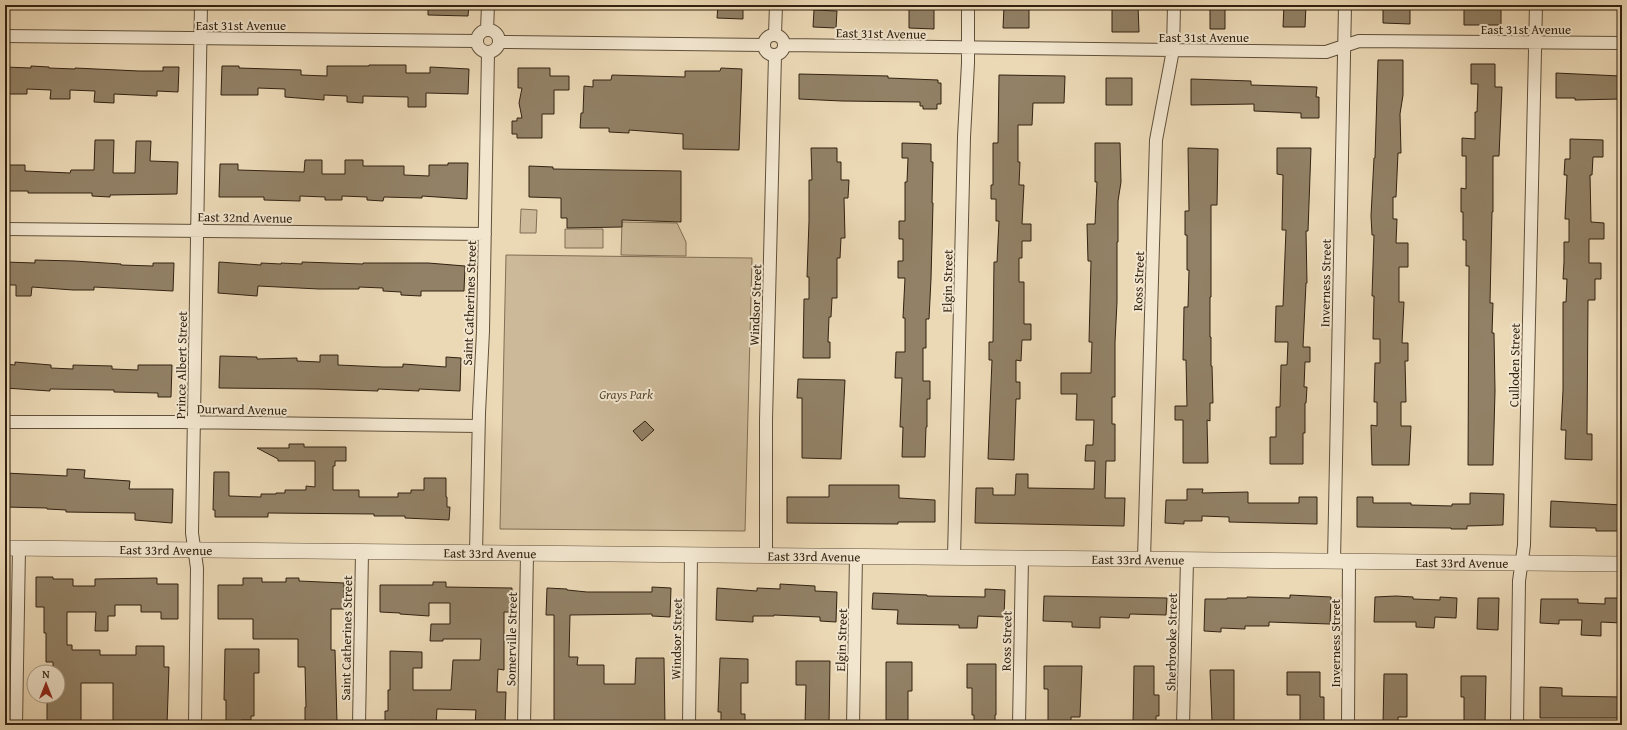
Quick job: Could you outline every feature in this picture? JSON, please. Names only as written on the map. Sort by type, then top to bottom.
[{"type":"street","name":"Prince Albert Street","points":[[194,725],[197,575],[192,534],[201,39],[200,5]]},
{"type":"street","points":[[488,5],[488,30]]},
{"type":"street","points":[[775,34],[776,5]]},
{"type":"street","name":"Elgin Street","points":[[954,557],[968,5]]},
{"type":"street","name":"Ross Street","points":[[1144,560],[1156,140],[1173,50],[1174,5]]},
{"type":"street","name":"Inverness Street","points":[[1334,561],[1345,5]]},
{"type":"street","name":"Culloden Street","points":[[1517,725],[1519,586],[1524,545],[1536,5]]},
{"type":"street","points":[[488,30],[497,35],[499,42],[494,50],[488,52],[481,50],[476,41],[481,32],[488,30]]},
{"type":"street","points":[[775,34],[782,38],[785,45],[782,52],[774,55],[767,52],[764,45],[767,37],[775,34]]},
{"type":"street","name":"East 31st Avenue","points":[[5,36],[476,41]]},
{"type":"street","name":"East 31st Avenue","points":[[785,45],[1326,52],[1359,41],[1622,43]]},
{"type":"street","points":[[499,42],[764,45]]},
{"type":"street","name":"Saint Catherines Street","points":[[476,553],[478,426],[483,331],[488,52]]},
{"type":"street","name":"Windsor Street","points":[[766,555],[766,420],[774,55]]},
{"type":"street","name":"East 32nd Avenue","points":[[5,229],[485,234]]},
{"type":"street","name":"Durward Avenue","points":[[5,422],[194,422],[478,426]]},
{"type":"street","points":[[12,548],[16,725]]},
{"type":"street","name":"East 33rd Avenue","points":[[12,548],[1622,564]]},
{"type":"street","name":"Saint Catherines Street","points":[[359,725],[362,552]]},
{"type":"street","name":"Somerville Street","points":[[524,725],[527,554]]},
{"type":"street","name":"Windsor Street","points":[[689,725],[691,554]]},
{"type":"street","name":"Elgin Street","points":[[853,725],[856,556]]},
{"type":"street","name":"Ross Street","points":[[1019,725],[1022,558]]},
{"type":"street","name":"Sherbrooke Street","points":[[1183,725],[1186,560]]},
{"type":"street","name":"Inverness Street","points":[[1348,725],[1349,561]]},
{"type":"green space","points":[[521,209],[537,210],[536,233],[520,233]]},
{"type":"green space","points":[[622,222],[677,223],[686,242],[686,256],[621,255]]},
{"type":"green space","points":[[565,229],[603,229],[603,248],[565,248]]},
{"type":"green space","name":"Grays Park","points":[[506,255],[752,258],[745,531],[500,529]]},
{"type":"building","points":[[428,5],[469,5],[468,16],[428,15]]},
{"type":"building","points":[[718,5],[743,5],[743,19],[717,18]]},
{"type":"building","points":[[1112,5],[1138,5],[1139,32],[1112,32]]},
{"type":"building","points":[[1284,5],[1306,5],[1305,27],[1283,27]]},
{"type":"building","points":[[1210,6],[1225,6],[1225,29],[1210,29]]},
{"type":"building","points":[[1383,6],[1410,6],[1410,24],[1383,23]]},
{"type":"building","points":[[1464,6],[1501,7],[1501,25],[1464,25]]},
{"type":"building","points":[[1004,7],[1029,7],[1029,28],[1003,28]]},
{"type":"building","points":[[909,9],[934,9],[934,29],[909,28]]},
{"type":"building","points":[[814,10],[837,11],[836,28],[813,27]]},
{"type":"building","points":[[1378,60],[1403,60],[1403,95],[1400,114],[1401,153],[1398,153],[1396,197],[1393,197],[1393,219],[1397,219],[1396,243],[1408,243],[1408,267],[1399,267],[1399,302],[1404,302],[1402,343],[1408,343],[1408,361],[1405,361],[1406,402],[1401,402],[1401,426],[1411,426],[1409,465],[1372,465],[1371,425],[1377,426],[1377,402],[1374,402],[1375,363],[1380,363],[1380,339],[1373,339],[1374,296],[1372,296],[1374,235],[1372,235],[1371,216],[1375,158]]},
{"type":"building","points":[[1471,64],[1495,64],[1495,87],[1502,87],[1499,156],[1493,156],[1490,303],[1493,303],[1492,333],[1494,333],[1495,391],[1493,465],[1468,465],[1469,266],[1466,266],[1466,240],[1463,240],[1461,188],[1466,189],[1466,156],[1462,156],[1462,138],[1475,139],[1475,112],[1477,112],[1478,84],[1471,84]]},
{"type":"building","points":[[406,65],[406,73],[430,73],[430,67],[469,69],[468,94],[426,93],[426,107],[408,107],[408,97],[363,96],[363,103],[347,102],[347,96],[324,95],[324,100],[285,97],[285,89],[258,88],[258,95],[221,95],[222,66],[301,70],[301,75],[327,76],[327,66]]},
{"type":"building","points":[[31,66],[139,71],[163,71],[163,67],[179,67],[178,92],[157,91],[157,96],[114,94],[114,103],[94,102],[95,91],[70,90],[70,99],[50,99],[51,90],[27,89],[27,94],[5,94],[5,67],[31,68]]},
{"type":"building","points":[[518,68],[550,68],[550,76],[569,76],[569,90],[554,90],[554,114],[542,114],[542,138],[517,138],[517,134],[512,134],[512,121],[517,121],[517,118],[522,118],[519,103],[522,88],[518,88]]},
{"type":"building","points":[[721,68],[742,69],[739,150],[683,149],[683,134],[629,130],[629,133],[609,132],[609,128],[580,128],[581,113],[583,113],[584,86],[593,87],[593,80],[611,80],[612,75],[685,77],[685,71],[720,71]]},
{"type":"building","points":[[1556,73],[1620,76],[1620,99],[1575,100],[1575,98],[1556,98]]},
{"type":"building","points":[[799,74],[888,76],[888,78],[938,80],[938,83],[941,83],[941,104],[937,104],[937,109],[923,109],[923,106],[920,106],[920,102],[799,99]]},
{"type":"building","points":[[999,75],[1065,76],[1064,103],[1033,103],[1032,125],[1018,125],[1018,162],[1020,162],[1019,185],[1024,185],[1022,224],[1031,224],[1031,241],[1022,241],[1022,258],[1019,258],[1019,282],[1024,282],[1024,324],[1031,324],[1031,340],[1022,340],[1021,361],[1016,360],[1016,382],[1020,382],[1020,399],[1016,399],[1014,460],[988,459],[992,360],[989,360],[989,342],[993,342],[994,262],[997,262],[999,221],[996,221],[996,199],[991,199],[991,185],[993,185],[993,143],[998,143]]},
{"type":"building","points":[[1106,78],[1132,78],[1132,105],[1106,105]]},
{"type":"building","points":[[1191,79],[1251,81],[1251,85],[1317,87],[1316,97],[1319,97],[1319,118],[1301,118],[1301,113],[1254,111],[1254,104],[1191,105]]},
{"type":"building","points":[[1570,139],[1603,140],[1603,157],[1593,157],[1592,175],[1590,175],[1591,222],[1604,223],[1604,239],[1589,239],[1589,263],[1601,263],[1601,279],[1595,279],[1595,300],[1588,300],[1587,434],[1592,434],[1592,460],[1565,459],[1566,430],[1561,430],[1563,390],[1563,302],[1566,302],[1567,279],[1563,279],[1564,242],[1569,242],[1569,219],[1565,219],[1567,175],[1564,175],[1565,159],[1570,159]]},
{"type":"building","points":[[95,140],[114,140],[113,173],[135,173],[136,141],[151,141],[150,161],[178,162],[177,194],[110,195],[110,197],[92,196],[92,193],[28,193],[28,191],[6,191],[7,165],[25,165],[25,171],[70,173],[71,170],[94,170]]},
{"type":"building","points":[[902,143],[931,144],[931,162],[933,162],[929,319],[926,319],[926,348],[923,348],[923,381],[930,381],[930,399],[927,399],[925,457],[902,457],[903,427],[900,427],[902,378],[895,378],[896,352],[905,352],[905,318],[903,318],[905,278],[898,278],[898,261],[903,261],[903,239],[899,239],[899,221],[905,221],[905,182],[907,182],[908,158],[902,158]]},
{"type":"building","points":[[1095,143],[1120,143],[1121,182],[1118,201],[1115,397],[1112,397],[1112,424],[1115,424],[1115,461],[1106,461],[1105,498],[1125,498],[1124,526],[975,523],[976,488],[993,488],[993,495],[1015,495],[1016,474],[1028,474],[1028,488],[1094,489],[1095,461],[1085,461],[1086,445],[1093,445],[1094,420],[1076,420],[1077,394],[1061,394],[1061,373],[1091,373],[1092,342],[1089,342],[1091,261],[1088,261],[1087,224],[1095,224],[1097,182],[1095,182]]},
{"type":"building","points":[[811,148],[837,148],[837,162],[841,162],[841,180],[849,180],[848,198],[844,198],[845,238],[841,238],[840,258],[837,258],[837,298],[832,298],[831,317],[829,317],[828,342],[830,342],[830,358],[803,358],[804,299],[809,299],[809,277],[807,277],[809,180],[812,180]]},
{"type":"building","points":[[1188,148],[1218,149],[1217,205],[1211,205],[1210,337],[1213,403],[1210,403],[1210,421],[1207,420],[1208,463],[1183,463],[1183,420],[1175,420],[1175,406],[1187,406],[1186,360],[1183,360],[1184,307],[1188,307],[1189,270],[1187,270],[1187,235],[1185,235],[1185,211],[1189,211]]},
{"type":"building","points":[[1277,148],[1311,148],[1308,231],[1306,231],[1307,283],[1303,347],[1310,347],[1310,362],[1305,362],[1304,387],[1307,387],[1305,403],[1305,433],[1303,433],[1303,464],[1270,464],[1270,437],[1276,437],[1276,407],[1280,407],[1281,365],[1287,365],[1288,342],[1275,342],[1276,306],[1283,306],[1286,230],[1282,230],[1283,175],[1277,174]]},
{"type":"building","points":[[305,160],[322,160],[322,174],[345,174],[345,160],[363,160],[363,166],[404,166],[404,175],[429,176],[429,165],[468,163],[467,199],[422,196],[422,198],[384,197],[383,201],[367,200],[367,197],[342,196],[342,200],[325,200],[325,197],[300,196],[300,201],[264,200],[264,197],[219,197],[220,164],[238,164],[238,170],[304,172]]},
{"type":"building","points":[[529,166],[553,167],[553,169],[681,171],[681,222],[622,220],[622,227],[567,228],[567,218],[561,218],[561,198],[529,197]]},
{"type":"building","points":[[35,260],[153,266],[153,263],[174,263],[173,291],[94,287],[94,290],[73,290],[32,287],[31,296],[16,296],[16,285],[5,285],[5,262],[35,263]]},
{"type":"building","points":[[219,262],[261,265],[261,263],[302,264],[302,262],[363,264],[428,263],[465,266],[464,291],[421,291],[421,296],[401,295],[401,292],[383,291],[383,288],[359,287],[359,289],[319,289],[258,286],[257,296],[218,293]]},
{"type":"building","points":[[320,355],[338,355],[338,365],[383,367],[403,367],[403,364],[446,367],[446,357],[461,358],[460,391],[419,389],[419,391],[378,389],[378,391],[219,388],[220,356],[257,357],[257,359],[297,358],[297,361],[320,362]]},
{"type":"building","points":[[15,362],[51,365],[51,368],[73,369],[73,365],[112,366],[112,369],[138,370],[138,365],[172,365],[171,397],[158,397],[158,393],[114,392],[114,390],[50,389],[50,391],[5,388],[5,364],[15,365]]},
{"type":"building","points":[[798,379],[845,380],[841,459],[802,458],[802,398],[797,398]]},
{"type":"building","points":[[645,421],[654,430],[642,441],[633,431]]},
{"type":"building","points":[[289,444],[304,444],[304,447],[346,447],[346,461],[335,461],[335,466],[333,466],[333,490],[359,490],[359,497],[398,497],[398,493],[411,493],[411,490],[424,490],[424,478],[446,478],[447,507],[450,507],[449,520],[405,518],[405,516],[374,516],[374,514],[268,513],[268,517],[215,517],[215,510],[213,510],[214,472],[229,472],[229,496],[261,497],[261,494],[285,493],[285,490],[306,490],[306,486],[315,487],[315,461],[278,461],[278,459],[257,448],[289,448]]},
{"type":"building","points":[[67,469],[85,470],[84,478],[130,481],[129,489],[173,489],[172,523],[135,520],[135,513],[66,512],[66,510],[47,508],[5,507],[5,473],[67,476]]},
{"type":"building","points":[[829,485],[899,485],[899,498],[935,500],[935,522],[898,522],[898,524],[787,523],[787,497],[829,497]]},
{"type":"building","points":[[1187,489],[1203,489],[1202,493],[1248,492],[1248,503],[1299,503],[1299,497],[1317,497],[1317,524],[1229,522],[1229,517],[1202,516],[1202,521],[1184,521],[1184,524],[1165,523],[1166,500],[1187,500]]},
{"type":"building","points":[[1470,493],[1504,494],[1503,525],[1467,526],[1467,529],[1357,527],[1357,497],[1373,497],[1373,503],[1411,503],[1411,505],[1452,506],[1452,504],[1470,504]]},
{"type":"building","points":[[1551,501],[1622,505],[1622,531],[1596,531],[1596,528],[1550,527]]},
{"type":"building","points":[[36,577],[73,579],[73,586],[95,586],[95,579],[157,578],[157,584],[178,584],[178,619],[161,619],[161,612],[141,612],[141,605],[115,605],[115,616],[108,616],[108,631],[95,631],[96,612],[67,612],[67,645],[72,645],[72,650],[100,650],[100,655],[136,655],[136,646],[164,646],[164,667],[169,667],[167,725],[113,725],[113,683],[81,683],[81,725],[47,725],[47,704],[66,704],[66,664],[53,664],[53,662],[46,662],[44,607],[36,607]]},
{"type":"building","points":[[243,578],[262,578],[262,582],[286,582],[286,578],[299,578],[299,581],[344,583],[344,609],[331,609],[331,650],[335,650],[337,722],[305,722],[305,667],[298,667],[298,639],[253,639],[253,619],[218,619],[218,585],[243,585]]},
{"type":"building","points":[[433,582],[446,582],[446,587],[512,588],[512,612],[504,612],[504,670],[498,669],[497,692],[506,692],[505,725],[475,725],[476,710],[437,709],[436,725],[385,725],[385,711],[388,711],[388,690],[390,690],[390,651],[422,652],[422,668],[413,668],[413,690],[451,690],[453,660],[480,660],[481,639],[443,639],[443,641],[430,641],[431,624],[450,624],[450,603],[429,603],[429,616],[380,612],[380,585],[433,585]]},
{"type":"building","points":[[780,584],[815,586],[815,591],[837,592],[836,622],[820,621],[820,617],[774,615],[753,616],[753,622],[716,620],[717,588],[757,591],[757,588],[780,589]]},
{"type":"building","points":[[652,587],[671,588],[670,617],[652,616],[652,614],[570,615],[569,657],[578,657],[577,665],[604,665],[604,684],[635,684],[636,658],[664,658],[665,725],[615,725],[615,723],[576,722],[576,725],[554,725],[554,615],[546,615],[547,588],[587,592],[652,592]]},
{"type":"building","points":[[985,589],[1005,590],[1004,617],[978,616],[977,628],[959,628],[959,625],[897,624],[898,610],[872,609],[873,593],[985,597]]},
{"type":"building","points":[[1290,595],[1331,597],[1330,624],[1269,622],[1269,626],[1245,626],[1245,629],[1221,628],[1221,632],[1204,631],[1205,599],[1247,597],[1290,598]]},
{"type":"building","points":[[1044,596],[1167,598],[1166,615],[1130,614],[1129,618],[1100,617],[1100,628],[1072,627],[1072,622],[1043,621]]},
{"type":"building","points":[[1375,597],[1413,597],[1413,599],[1440,600],[1440,597],[1457,598],[1456,618],[1435,617],[1434,628],[1416,627],[1416,622],[1374,622]]},
{"type":"building","points":[[1478,598],[1499,598],[1498,630],[1477,629]]},
{"type":"building","points":[[1605,598],[1622,598],[1621,623],[1601,622],[1601,636],[1581,635],[1582,620],[1559,620],[1559,624],[1540,623],[1541,599],[1578,599],[1578,603],[1605,604]]},
{"type":"building","points":[[225,649],[259,649],[259,673],[254,673],[254,716],[251,716],[251,720],[241,720],[241,725],[226,725],[226,700],[224,700]]},
{"type":"building","points":[[720,658],[748,659],[748,683],[741,683],[741,714],[745,714],[745,725],[721,725],[721,712],[718,712]]},
{"type":"building","points":[[796,661],[830,661],[829,725],[805,725],[806,685],[796,685]]},
{"type":"building","points":[[886,662],[912,662],[912,691],[908,691],[908,720],[886,720]]},
{"type":"building","points":[[967,664],[996,664],[995,725],[974,725],[974,715],[972,715],[972,688],[967,688]]},
{"type":"building","points":[[1044,666],[1082,666],[1080,717],[1071,717],[1071,725],[1048,725],[1048,689],[1044,689]]},
{"type":"building","points":[[1134,666],[1154,666],[1154,695],[1159,695],[1159,716],[1156,716],[1156,725],[1133,725]]},
{"type":"building","points":[[1210,670],[1234,670],[1234,721],[1231,721],[1231,725],[1215,725],[1215,721],[1212,721]]},
{"type":"building","points":[[1287,672],[1320,672],[1320,697],[1324,697],[1324,721],[1300,721],[1300,695],[1287,695]]},
{"type":"building","points":[[1384,674],[1407,674],[1407,717],[1398,717],[1398,725],[1383,725]]},
{"type":"building","points":[[1461,676],[1486,676],[1485,725],[1464,725],[1464,697],[1461,697]]},
{"type":"building","points":[[1540,687],[1562,688],[1562,696],[1622,697],[1622,718],[1540,718]]}]
